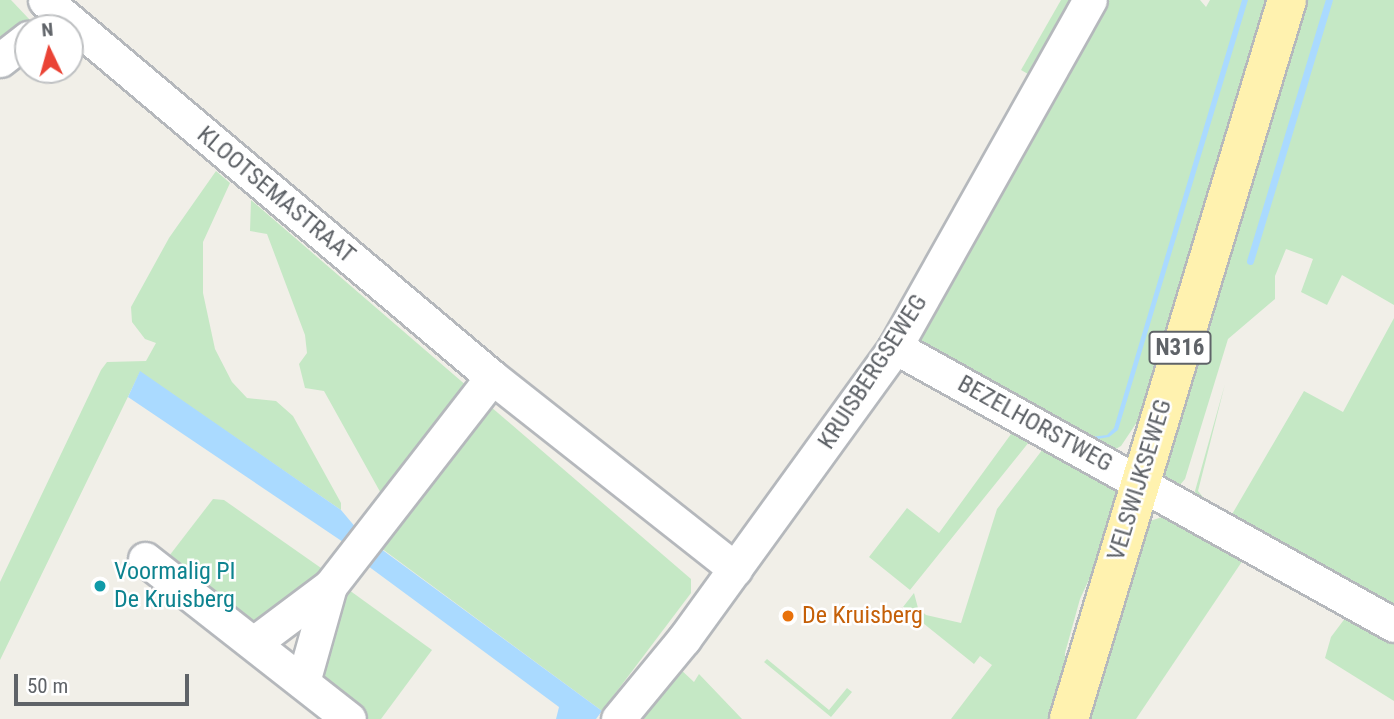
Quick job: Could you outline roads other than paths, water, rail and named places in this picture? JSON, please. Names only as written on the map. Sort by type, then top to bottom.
[{"type":"main road","name":"VELSWIJKSEWEG","points":[[1069,719],[1287,0]]},
{"type":"street","name":"KRUISBERGSEWEG","points":[[618,719],[735,569],[894,347],[1090,0]]},
{"type":"street","name":"KLOOTSEMASTRAAT","points":[[84,43],[492,377],[735,569]]},
{"type":"street","points":[[0,60],[14,49]]},
{"type":"street","name":"BEZELHORSTWEG","points":[[894,347],[1394,625]]},
{"type":"street","points":[[254,643],[330,586],[492,377]]},
{"type":"street","points":[[145,559],[349,719]]},
{"type":"street","points":[[303,682],[330,586]]},
{"type":"water","points":[[1242,0],[1248,0],[1118,430],[1109,437],[1091,440],[930,348],[1091,437],[1107,435],[1114,428]]},
{"type":"water","points":[[140,371],[341,510],[362,535],[602,711],[596,719],[556,719],[559,707],[368,566],[346,544],[128,397]]},
{"type":"waterway","points":[[1250,261],[1329,0]]},
{"type":"place","name":"Voormalig PI De Kruisberg","points":[[100,586]]},
{"type":"place","name":"De Kruisberg","points":[[788,616]]}]
